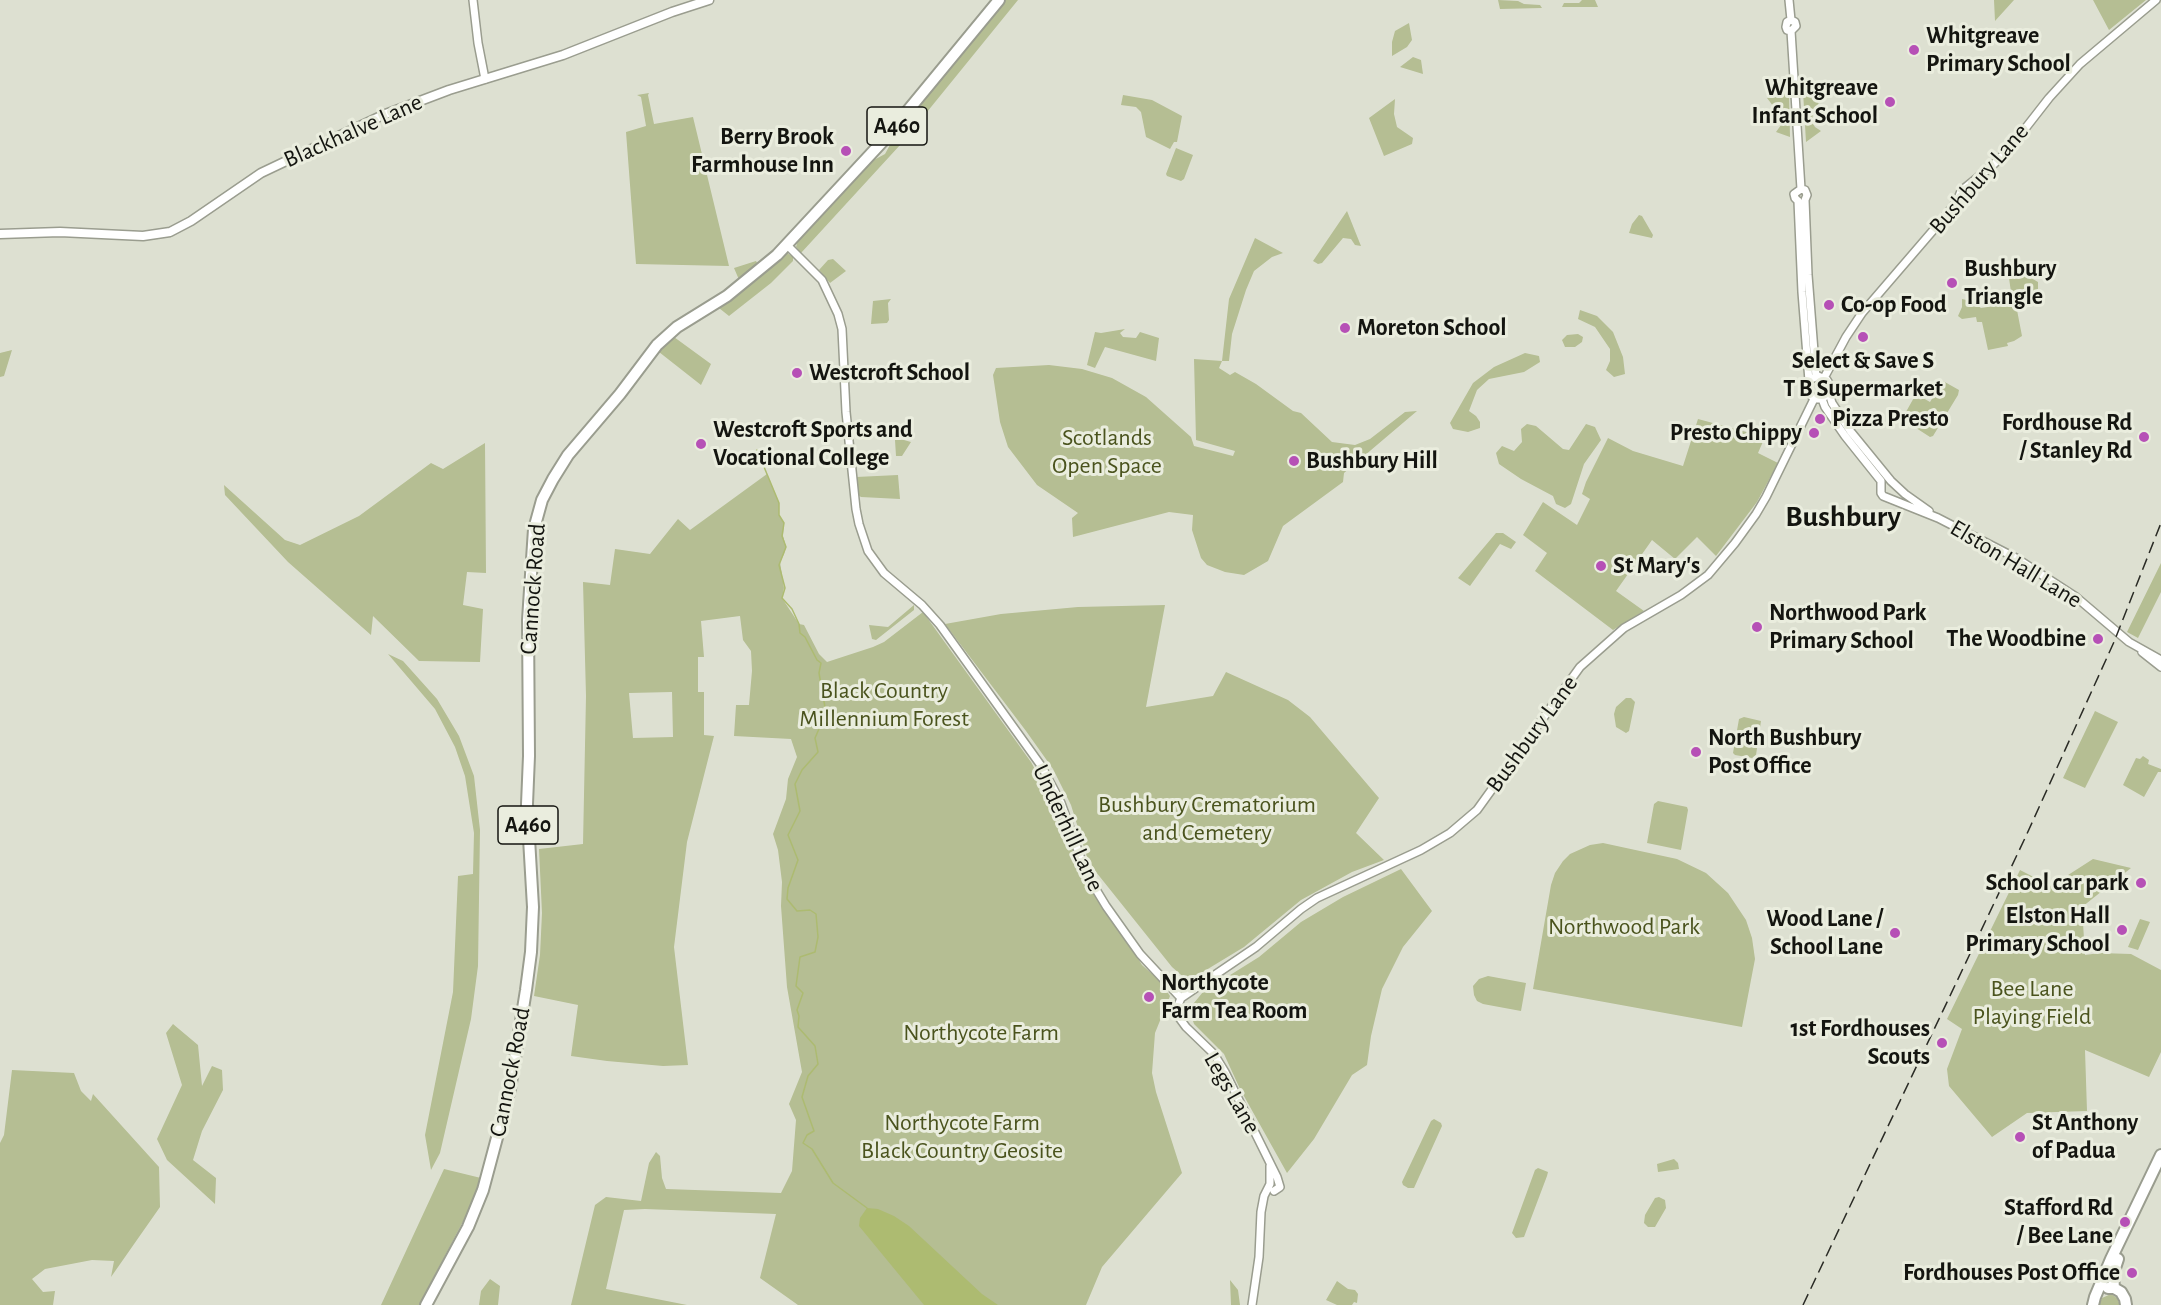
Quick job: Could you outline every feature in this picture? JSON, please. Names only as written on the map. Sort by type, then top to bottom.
[{"type":"highway","name":"Cannock Road","points":[[426,1305],[468,1227],[483,1190],[510,1089],[525,1000],[531,952],[533,907],[528,819],[527,640],[532,553],[538,512],[553,479],[568,456],[657,345],[677,327],[715,304],[749,279],[786,244],[882,142],[999,0]]},
{"type":"highway","points":[[2093,1305],[2111,1259],[2161,1155]]},
{"type":"highway","points":[[2114,1288],[2113,1274],[2116,1263],[2161,1170]]},
{"type":"highway","points":[[2097,1293],[2105,1288],[2114,1288],[2123,1295],[2127,1304]]},
{"type":"main road","name":"Blackhalve Lane","points":[[0,234],[60,231],[143,236],[170,232],[191,221],[248,180],[400,108],[563,55],[672,12],[709,0]]},
{"type":"street","points":[[473,0],[485,79]]},
{"type":"street","points":[[1790,0],[1791,20],[1796,26],[1791,31],[1801,189],[1807,193],[1802,201],[1816,378],[1807,391],[1814,399],[1822,399],[1829,393],[1830,385],[1816,378]]},
{"type":"street","name":"Bushbury Lane","points":[[1816,378],[1862,313],[1942,220],[1957,201],[1961,191],[2010,148],[2049,98],[2080,64],[2156,0]]},
{"type":"street","name":"Underhill Lane","points":[[786,244],[822,280],[838,314],[842,329],[846,412],[856,509],[868,551],[884,573],[922,605],[940,625],[1042,767],[1061,803],[1082,864],[1091,881],[1140,954],[1181,998]]},
{"type":"street","name":"Elston Hall Lane","points":[[1829,393],[1832,403],[1851,432],[1891,480],[1905,494],[1938,518]]},
{"type":"street","name":"Bushbury Lane","points":[[1181,998],[1256,947],[1317,898],[1421,850],[1449,833],[1477,810],[1580,667],[1624,628],[1708,575],[1736,543],[1756,514],[1784,464],[1814,399]]},
{"type":"street","name":"Elston Hall Lane","points":[[1822,399],[1845,436],[1878,476],[1882,485],[1881,493],[1886,498],[1938,518],[2042,573],[2138,647]]},
{"type":"street","points":[[1882,485],[1891,480]]},
{"type":"street","points":[[2138,647],[2161,660]]},
{"type":"street","points":[[2138,647],[2161,667]]},
{"type":"street","name":"Legs Lane","points":[[1181,998],[1177,1008],[1178,1016],[1214,1054],[1270,1161],[1280,1187],[1271,1187],[1270,1161]]},
{"type":"street","points":[[1252,1305],[1259,1257],[1262,1206],[1271,1187]]},
{"type":"green space","points":[[1006,0],[1018,0],[901,144],[801,253],[796,247],[799,237],[872,161],[885,154],[897,132]]},
{"type":"green space","points":[[1498,0],[1540,5],[1542,8],[1500,9]]},
{"type":"green space","points":[[1582,0],[1595,0],[1598,7],[1562,7],[1564,3],[1579,3]]},
{"type":"green space","points":[[1994,0],[2014,0],[1995,21]]},
{"type":"green space","points":[[2093,0],[2146,0],[2109,30]]},
{"type":"green space","points":[[1409,23],[1412,40],[1407,47],[1392,56],[1395,31]]},
{"type":"green space","points":[[1413,57],[1421,60],[1423,74],[1400,67]]},
{"type":"green space","points":[[1803,91],[1824,95],[1813,112],[1812,122],[1821,131],[1806,142]]},
{"type":"green space","points":[[1789,92],[1790,137],[1776,132],[1781,125],[1780,115],[1767,98]]},
{"type":"green space","points":[[649,93],[654,124],[693,117],[729,266],[636,264],[626,132],[646,126],[641,97],[637,95]]},
{"type":"green space","points":[[1123,95],[1152,100],[1182,116],[1177,142],[1174,142],[1170,149],[1146,137],[1141,112],[1136,107],[1121,105]]},
{"type":"green space","points":[[1395,99],[1394,114],[1397,127],[1413,138],[1412,144],[1384,156],[1369,118]]},
{"type":"green space","points":[[1176,148],[1193,155],[1184,179],[1181,181],[1166,174]]},
{"type":"green space","points":[[1347,211],[1361,246],[1355,245],[1351,239],[1343,238],[1322,263],[1318,264],[1313,261]]},
{"type":"green space","points":[[1639,215],[1642,216],[1653,235],[1652,238],[1629,233]]},
{"type":"green space","points":[[1255,238],[1283,253],[1272,257],[1254,271],[1232,334],[1229,361],[1222,361],[1229,299]]},
{"type":"green space","points":[[787,253],[793,257],[793,261],[771,283],[729,316],[719,308]]},
{"type":"green space","points":[[833,259],[846,271],[830,283],[819,270],[828,260]]},
{"type":"green space","points":[[756,261],[759,266],[740,282],[734,268]]},
{"type":"green space","points":[[2007,264],[2038,282],[2038,293],[2031,295],[2032,303],[2021,305],[2017,310],[2022,336],[2007,343],[2008,346],[1988,350],[1982,322],[1977,322],[1976,317],[1962,319],[1958,316],[1962,307],[1962,299],[1971,301],[1981,308],[2008,304],[2012,299]]},
{"type":"green space","points":[[891,299],[888,303],[889,320],[887,323],[871,324],[873,301]]},
{"type":"green space","points":[[1580,310],[1597,316],[1613,332],[1623,357],[1625,374],[1614,377],[1606,370],[1610,361],[1610,349],[1595,327],[1578,319]]},
{"type":"green space","points":[[1125,329],[1120,333],[1123,337],[1136,338],[1140,332],[1159,338],[1156,361],[1105,347],[1095,368],[1087,365],[1095,332]]},
{"type":"green space","points":[[1578,334],[1583,337],[1582,342],[1575,347],[1565,347],[1562,340],[1567,335]]},
{"type":"green space","points":[[674,337],[711,364],[701,385],[659,352]]},
{"type":"green space","points":[[12,350],[4,376],[0,377],[0,353]]},
{"type":"green space","points":[[1525,353],[1539,356],[1540,362],[1524,372],[1489,379],[1477,390],[1469,411],[1480,422],[1480,428],[1468,432],[1453,429],[1450,423],[1473,383],[1494,367]]},
{"type":"green space","name":"Scotlands Open Space","points":[[1194,359],[1222,361],[1219,368],[1230,375],[1235,372],[1293,411],[1301,413],[1332,442],[1355,445],[1370,439],[1405,412],[1417,411],[1344,473],[1343,482],[1283,526],[1268,561],[1244,575],[1225,572],[1207,565],[1201,558],[1192,530],[1193,515],[1169,512],[1073,537],[1072,518],[1078,513],[1037,485],[1008,447],[1000,422],[993,375],[996,368],[1049,365],[1082,369],[1112,378],[1146,397],[1191,437],[1194,446],[1233,456],[1235,451],[1196,440]]},
{"type":"green space","points":[[1943,381],[1959,390],[1958,395],[1933,436],[1930,437],[1902,419],[1916,394],[1930,402]]},
{"type":"green space","points":[[1698,419],[1765,437],[1758,453],[1778,463],[1757,502],[1716,556],[1697,537],[1675,559],[1652,540],[1616,591],[1644,611],[1613,630],[1535,571],[1547,553],[1523,535],[1543,502],[1577,525],[1590,499],[1582,494],[1586,482],[1608,438],[1633,451],[1683,466]]},
{"type":"green space","points":[[1527,424],[1536,426],[1563,449],[1569,450],[1586,424],[1595,427],[1601,440],[1584,464],[1571,504],[1565,508],[1556,504],[1553,496],[1499,464],[1496,453],[1502,446],[1514,451],[1522,442],[1521,429]]},
{"type":"green space","points":[[895,440],[911,442],[902,456],[896,456]]},
{"type":"green space","points":[[485,443],[486,573],[467,572],[463,605],[483,609],[480,662],[419,661],[373,616],[371,635],[288,562],[225,495],[224,485],[285,540],[300,545],[359,516],[431,463],[443,469]]},
{"type":"green space","name":"Northycote Farm","points":[[767,474],[779,503],[779,515],[784,523],[783,536],[786,547],[780,562],[784,588],[782,598],[799,624],[804,625],[819,654],[827,662],[884,642],[923,612],[1031,762],[1056,808],[1086,877],[1142,965],[1160,981],[1170,996],[1155,1033],[1152,1073],[1182,1173],[1102,1267],[1086,1305],[798,1305],[760,1278],[776,1214],[645,1209],[624,1210],[606,1289],[687,1305],[571,1305],[595,1205],[606,1197],[641,1201],[649,1163],[656,1152],[660,1156],[662,1178],[666,1189],[781,1193],[792,1171],[796,1120],[789,1104],[802,1072],[787,987],[781,906],[782,882],[778,850],[773,834],[786,799],[788,779],[797,757],[791,739],[734,736],[736,705],[749,705],[752,671],[751,651],[743,640],[740,616],[701,621],[704,657],[698,657],[698,692],[704,692],[704,735],[714,736],[687,842],[674,947],[688,1065],[663,1066],[571,1056],[578,1005],[534,996],[540,955],[542,913],[539,849],[583,844],[586,696],[583,582],[610,585],[615,549],[650,554],[678,519],[690,530]],"holes":[[[672,692],[673,737],[633,738],[629,693]]]},
{"type":"green space","points":[[898,475],[900,499],[858,495],[856,477]]},
{"type":"green space","points":[[1496,533],[1503,533],[1516,542],[1511,549],[1500,544],[1470,586],[1458,578]]},
{"type":"green space","points":[[2161,563],[2161,592],[2138,638],[2127,632]]},
{"type":"green space","points":[[914,605],[914,610],[876,640],[872,639],[869,625],[888,627]]},
{"type":"green space","name":"Bushbury Crematorium and Cemetery","points":[[1165,605],[1146,707],[1213,696],[1226,672],[1288,700],[1310,717],[1379,798],[1356,833],[1384,860],[1352,872],[1301,900],[1244,947],[1188,981],[1172,967],[1096,872],[1087,857],[1071,805],[1053,769],[945,624],[1001,614],[1078,607]]},
{"type":"green space","points":[[388,654],[403,661],[437,699],[459,736],[474,776],[480,830],[478,966],[471,1019],[440,1153],[431,1170],[425,1135],[453,992],[458,876],[473,874],[474,833],[465,776],[455,747],[435,709]]},
{"type":"green space","points":[[1626,698],[1631,698],[1635,702],[1629,731],[1626,733],[1616,727],[1614,714],[1616,707]]},
{"type":"green space","points":[[2095,711],[2118,722],[2085,788],[2063,778]]},
{"type":"green space","points":[[1744,717],[1761,721],[1756,755],[1752,758],[1733,753],[1739,719]]},
{"type":"green space","points":[[2143,756],[2149,760],[2148,764],[2161,769],[2144,797],[2123,785],[2136,758],[2140,759]]},
{"type":"green space","points":[[1658,801],[1687,807],[1681,850],[1647,843],[1654,804]]},
{"type":"green space","name":"Northwood Park","points":[[1603,843],[1677,859],[1706,873],[1728,893],[1746,920],[1755,959],[1742,1027],[1533,989],[1555,873],[1570,854],[1590,845]]},
{"type":"green space","name":"Bee Lane Playing Field","points":[[2093,859],[2131,868],[2082,907],[2085,955],[2131,954],[2161,970],[2161,1052],[2149,1077],[2085,1050],[2087,1111],[2027,1113],[1992,1137],[1949,1086],[1947,1069],[1962,1029],[1947,1019],[2020,870],[2051,886]]},
{"type":"green space","points":[[1401,869],[1432,911],[1403,947],[1382,989],[1367,1065],[1352,1075],[1314,1139],[1287,1173],[1240,1089],[1224,1054],[1194,1024],[1189,1009],[1203,992],[1259,957],[1301,922],[1343,897]]},
{"type":"green space","points":[[2140,919],[2150,922],[2138,950],[2128,947]]},
{"type":"green space","points":[[1488,976],[1526,983],[1521,1011],[1477,1001],[1473,986],[1479,979]]},
{"type":"green space","points":[[173,1024],[198,1045],[202,1086],[212,1066],[222,1070],[223,1090],[202,1131],[193,1160],[216,1178],[215,1204],[167,1160],[157,1139],[182,1085],[166,1033]]},
{"type":"green space","points":[[12,1070],[74,1073],[81,1091],[91,1101],[93,1094],[159,1167],[160,1207],[111,1277],[114,1261],[92,1260],[45,1269],[32,1279],[43,1292],[55,1291],[53,1305],[0,1305],[0,1143],[4,1135]]},
{"type":"green space","points":[[1434,1119],[1442,1126],[1414,1188],[1408,1188],[1402,1182]]},
{"type":"green space","points":[[1674,1159],[1679,1169],[1658,1172],[1657,1164]]},
{"type":"green space","points":[[1538,1168],[1548,1172],[1547,1176],[1524,1237],[1516,1238],[1512,1233],[1535,1170]]},
{"type":"green space","points":[[444,1169],[481,1178],[468,1212],[419,1305],[381,1305]]},
{"type":"green space","points":[[1655,1198],[1665,1200],[1666,1208],[1655,1227],[1648,1227],[1644,1223],[1645,1215]]},
{"type":"green space","points":[[490,1279],[500,1286],[498,1305],[479,1305],[481,1291]]},
{"type":"green space","points":[[1230,1280],[1238,1290],[1240,1305],[1231,1305]]},
{"type":"green space","points":[[1337,1281],[1348,1289],[1355,1290],[1358,1294],[1357,1303],[1337,1305],[1326,1300]]},
{"type":"green space","points":[[2111,1294],[2117,1298],[2120,1305],[2099,1305],[2102,1298]]},
{"type":"shaded area","points":[[867,1208],[878,1209],[909,1226],[982,1294],[998,1305],[924,1305],[859,1226],[860,1218]]},
{"type":"waterway","points":[[757,450],[779,503],[779,515],[784,523],[782,536],[786,547],[779,565],[785,588],[782,598],[792,609],[799,624],[800,633],[805,637],[817,660],[821,663],[819,673],[826,713],[815,738],[818,752],[802,770],[795,784],[800,811],[788,835],[798,860],[788,888],[787,899],[797,911],[810,910],[816,914],[818,937],[815,952],[800,957],[796,986],[803,993],[797,1010],[798,1027],[815,1046],[818,1064],[808,1076],[802,1097],[814,1131],[807,1135],[803,1143],[812,1149],[833,1183],[867,1208]]},
{"type":"railway","points":[[1803,1305],[2026,836],[2114,642],[2161,523]]},
{"type":"place","name":"Whitgreave Primary School","points":[[1914,50]]},
{"type":"place","name":"Whitgreave Infant School","points":[[1890,102]]},
{"type":"place","name":"Berry Brook Farmhouse Inn","points":[[846,151]]},
{"type":"place","name":"Bushbury Triangle","points":[[1952,283]]},
{"type":"place","name":"Co-op Food","points":[[1829,305]]},
{"type":"place","name":"Moreton School","points":[[1345,328]]},
{"type":"place","name":"Select & Save S T B Supermarket","points":[[1863,337]]},
{"type":"place","name":"Westcroft School","points":[[797,373]]},
{"type":"place","name":"Pizza Presto","points":[[1820,419]]},
{"type":"place","name":"Presto Chippy","points":[[1814,433]]},
{"type":"place","name":"Fordhouse Rd / Stanley Rd","points":[[2144,437]]},
{"type":"place","name":"Westcroft Sports and Vocational College","points":[[701,444]]},
{"type":"place","name":"Bushbury Hill","points":[[1294,461]]},
{"type":"place","name":"St Mary's","points":[[1601,566]]},
{"type":"place","name":"Northwood Park Primary School","points":[[1757,627]]},
{"type":"place","name":"The Woodbine","points":[[2098,639]]},
{"type":"place","name":"North Bushbury Post Office","points":[[1696,752]]},
{"type":"place","name":"School car park","points":[[2141,883]]},
{"type":"place","name":"Elston Hall Primary School","points":[[2122,930]]},
{"type":"place","name":"Wood Lane / School Lane","points":[[1895,933]]},
{"type":"place","name":"Northycote Farm Tea Room","points":[[1149,997]]},
{"type":"place","name":"1st Fordhouses Scouts","points":[[1942,1043]]},
{"type":"place","name":"St Anthony of Padua","points":[[2020,1137]]},
{"type":"place","name":"Stafford Rd / Bee Lane","points":[[2125,1222]]},
{"type":"place","name":"Fordhouses Post Office","points":[[2132,1273]]},
{"type":"district","name":"Bushbury","points":[[1843,517]]},
{"type":"park label","name":"Black Country Millennium Forest","points":[[884,705]]},
{"type":"park label","name":"Northycote Farm Black Country Geosite","points":[[962,1137]]}]
